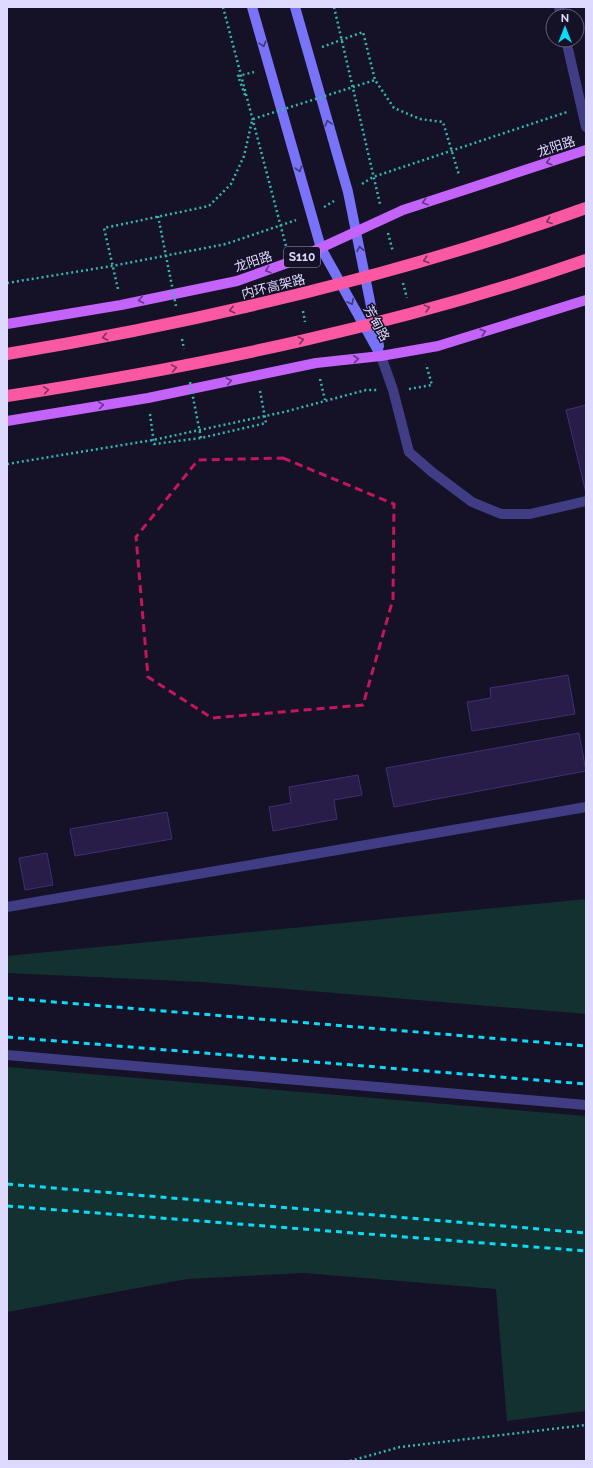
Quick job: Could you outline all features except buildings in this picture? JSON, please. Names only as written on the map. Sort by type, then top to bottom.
[{"type":"highway","name":"内环高架路","points":[[7,354],[172,324],[294,296],[414,264],[586,208]]},
{"type":"highway","points":[[7,396],[180,367],[307,339],[427,309],[586,260]]},
{"type":"main road","name":"芳甸路","points":[[252,7],[322,248],[381,356]]},
{"type":"main road","name":"芳甸路","points":[[295,7],[357,231],[381,356]]},
{"type":"main road","name":"龙阳路","points":[[7,324],[121,305],[237,281],[290,262],[403,210],[586,150]]},
{"type":"main road","points":[[7,421],[148,398],[316,363],[381,356],[438,346],[586,300]]},
{"type":"lane","points":[[568,48],[586,127]]},
{"type":"lane","points":[[381,356],[393,390],[409,452],[432,472],[472,502],[501,514],[530,514],[586,501]]},
{"type":"lane","points":[[7,907],[586,807]]},
{"type":"lane","points":[[7,1055],[586,1105]]},
{"type":"path","points":[[223,7],[290,262]]},
{"type":"path","points":[[334,7],[384,219],[395,257]]},
{"type":"path","points":[[308,51],[363,32],[375,80],[394,108],[420,119],[442,122],[464,190]]},
{"type":"path","points":[[121,305],[104,228],[209,206],[231,184],[244,156],[253,119],[238,76]]},
{"type":"path","points":[[253,119],[375,80]]},
{"type":"path","points":[[402,280],[408,303]]},
{"type":"path","points":[[301,306],[307,327]]},
{"type":"path","points":[[7,464],[153,440],[264,416],[366,390],[417,389],[432,385],[422,349]]},
{"type":"path","points":[[316,363],[325,400]]},
{"type":"path","points":[[148,398],[154,444],[201,438],[266,423],[257,376]]},
{"type":"path","points":[[350,1461],[400,1447],[586,1425]]},
{"type":"highlighted area","points":[[283,458],[394,504],[393,599],[363,705],[212,718],[148,677],[136,537],[198,460]]},
{"type":"green space","points":[[586,899],[586,1014],[203,982],[7,973],[7,956]]},
{"type":"green space","points":[[7,1067],[586,1116],[586,1411],[507,1421],[496,1289],[304,1273],[187,1279],[7,1312]]},
{"type":"railway","points":[[7,998],[586,1046]]},
{"type":"railway","points":[[7,1037],[586,1084]]},
{"type":"railway","points":[[7,1184],[586,1233]]},
{"type":"railway","points":[[7,1206],[586,1251]]}]
